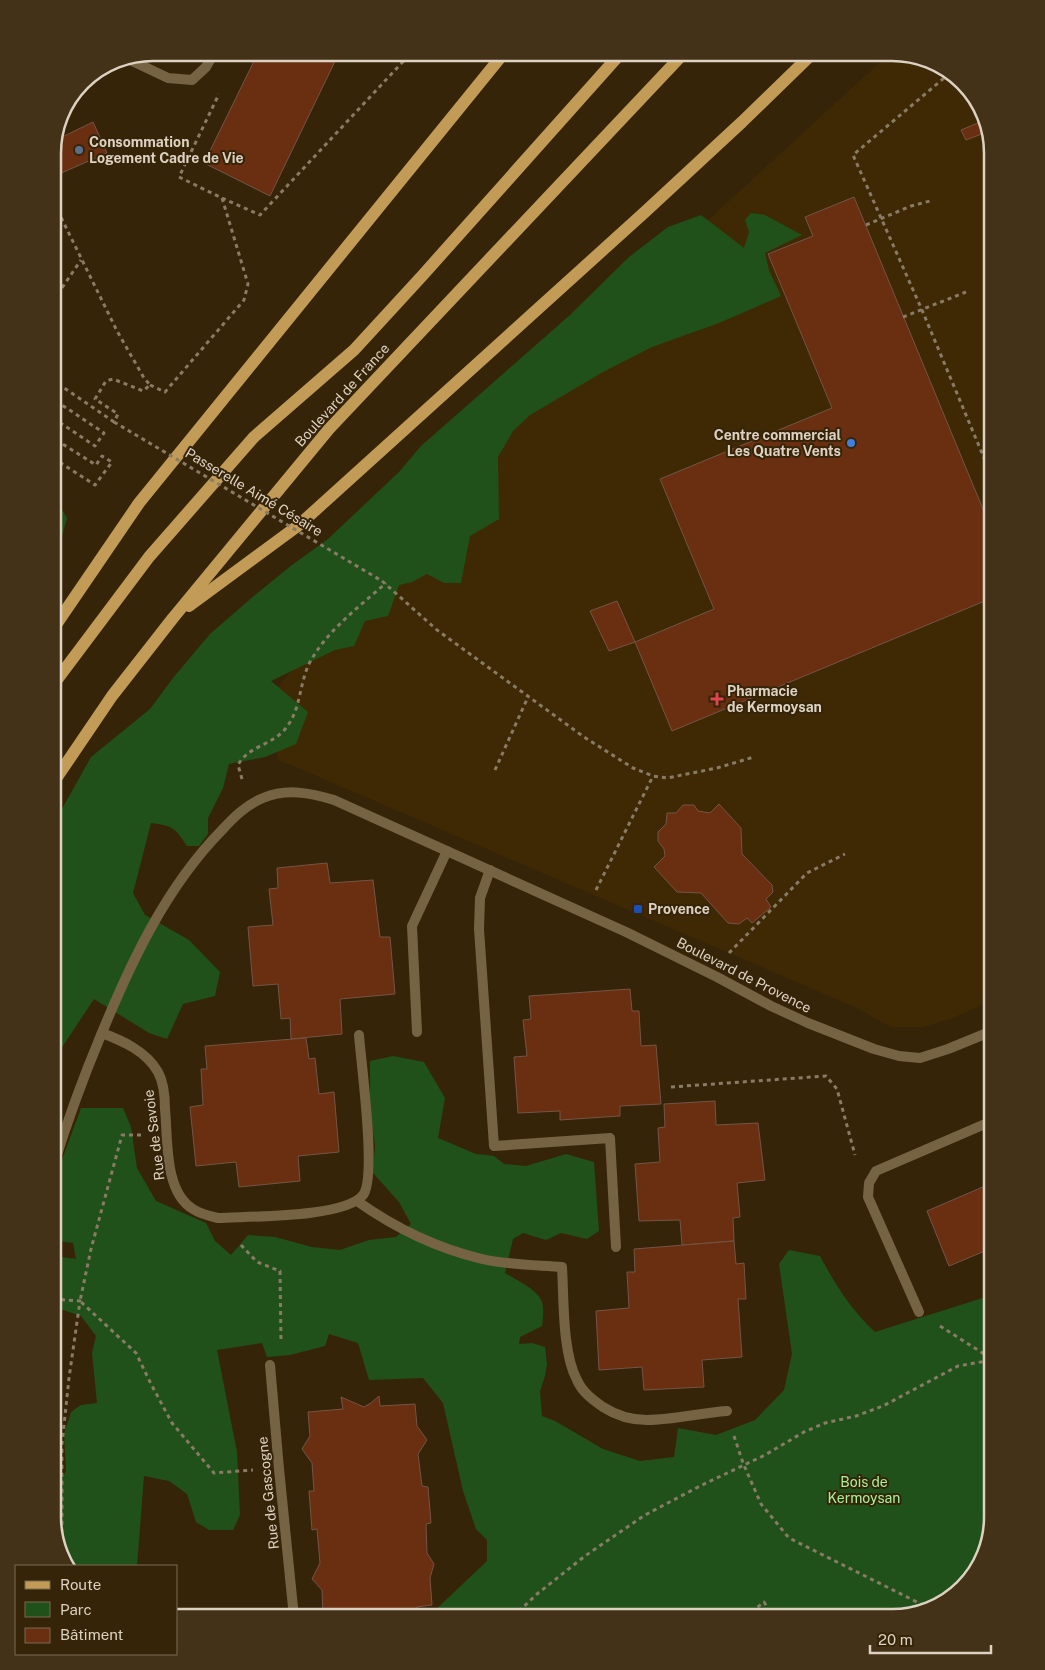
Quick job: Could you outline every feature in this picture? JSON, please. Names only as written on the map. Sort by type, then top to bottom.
[{"type":"main road","points":[[61,617],[139,503],[498,61]]},
{"type":"main road","name":"Boulevard de France","points":[[61,674],[149,557],[254,437],[354,350],[429,269],[613,61]]},
{"type":"main road","name":"Boulevard de France","points":[[61,771],[112,696],[173,618],[329,429],[676,61]]},
{"type":"main road","points":[[173,618],[299,524],[653,205],[805,61]]},
{"type":"street","points":[[136,63],[168,78],[192,80],[206,67],[209,61]]},
{"type":"street","name":"Boulevard de Provence","points":[[61,1139],[102,1033],[134,960],[177,885],[213,839],[242,810],[263,798],[285,792],[308,793],[334,800],[585,912],[717,977],[771,1006],[874,1049],[899,1056],[920,1058],[984,1034]]},
{"type":"street","points":[[417,1032],[412,926],[447,850]]},
{"type":"street","points":[[490,870],[480,898],[479,929],[494,1146],[610,1138],[616,1248]]},
{"type":"street","name":"Rue de Savoie","points":[[102,1033],[125,1042],[140,1052],[157,1070],[164,1091],[170,1174],[175,1189],[190,1208],[200,1214],[218,1218],[331,1211],[357,1201]]},
{"type":"street","points":[[358,1036],[369,1170],[364,1194],[357,1201],[390,1223],[415,1236],[451,1250],[491,1260],[562,1267],[568,1349],[574,1373],[584,1392],[595,1402],[614,1414],[647,1420],[726,1412]]},
{"type":"street","points":[[919,1312],[868,1197],[869,1183],[876,1171],[984,1124]]},
{"type":"street","name":"Rue de Gascogne","points":[[270,1365],[293,1609]]},
{"type":"path","points":[[222,88],[179,177],[260,215],[404,61]]},
{"type":"path","points":[[944,77],[853,155],[922,310],[984,459]]},
{"type":"path","points":[[61,218],[117,331],[144,378],[150,386],[165,392],[244,300],[248,284],[222,198]]},
{"type":"path","points":[[866,226],[911,206],[930,201]]},
{"type":"path","points":[[61,289],[81,260]]},
{"type":"path","points":[[903,317],[966,292]]},
{"type":"path","points":[[114,422],[118,414],[95,399],[106,381],[113,379],[143,391],[150,386]]},
{"type":"path","name":"Passerelle Aimé Césaire","points":[[61,386],[114,422],[384,582],[437,630],[528,697],[584,737],[633,768],[653,776]]},
{"type":"path","points":[[61,404],[104,433],[95,446],[61,423]]},
{"type":"path","points":[[61,443],[96,465],[102,456],[112,462],[95,485],[61,463]]},
{"type":"path","points":[[250,805],[238,765],[241,759],[247,753],[270,742],[284,730],[296,712],[309,664],[337,626],[384,582]]},
{"type":"path","points":[[495,770],[528,697]]},
{"type":"path","points":[[585,912],[653,776],[667,778],[680,776],[754,757]]},
{"type":"path","points":[[717,977],[726,956],[743,936],[807,874],[845,854]]},
{"type":"path","points":[[671,1087],[826,1076],[837,1089],[858,1166],[876,1171]]},
{"type":"path","points":[[62,1529],[62,1444],[68,1378],[80,1302],[91,1249],[122,1135],[167,1135]]},
{"type":"path","points":[[218,1218],[257,1262],[280,1271],[282,1356],[270,1365]]},
{"type":"path","points":[[61,1299],[80,1302],[136,1353],[150,1384],[172,1423],[214,1473],[279,1469]]},
{"type":"path","points":[[919,1312],[984,1354]]},
{"type":"path","points":[[521,1609],[537,1594],[585,1556],[645,1515],[744,1464],[766,1455],[804,1432],[825,1423],[856,1416],[883,1406],[958,1366],[984,1361]]},
{"type":"path","points":[[726,1412],[744,1464],[761,1504],[789,1538],[921,1604]]},
{"type":"path","points":[[756,1609],[764,1602],[768,1609]]},
{"type":"shaded area","points":[[881,61],[898,61],[921,66],[943,77],[961,93],[968,102],[979,124],[984,154],[984,1004],[950,1019],[923,1027],[891,1027],[857,1008],[279,760],[262,707],[497,414]]},
{"type":"green space","points":[[751,213],[765,215],[802,235],[765,253],[769,270],[781,296],[719,323],[652,347],[603,372],[530,415],[513,431],[498,457],[499,519],[470,536],[461,583],[444,583],[427,574],[412,582],[399,585],[388,616],[365,621],[354,646],[335,650],[271,681],[308,712],[296,744],[265,757],[229,764],[223,788],[208,818],[208,834],[199,846],[187,846],[180,835],[173,829],[165,825],[151,823],[133,893],[145,915],[189,940],[220,972],[215,996],[183,1004],[167,1039],[149,1033],[94,999],[61,1049],[61,811],[91,757],[150,709],[210,634],[292,565],[328,539],[399,472],[421,446],[570,315],[629,257],[668,227],[701,215],[744,248],[749,232],[745,220]]},
{"type":"green space","points":[[61,508],[67,518],[61,539]]},
{"type":"green space","name":"Bois de Kermoysan","points":[[393,1056],[424,1062],[445,1098],[438,1138],[476,1154],[494,1156],[504,1164],[526,1166],[566,1154],[594,1162],[599,1231],[587,1239],[561,1233],[546,1240],[523,1233],[513,1239],[505,1273],[531,1289],[542,1302],[542,1326],[520,1337],[519,1344],[532,1343],[545,1347],[547,1364],[540,1391],[542,1416],[555,1421],[603,1449],[640,1461],[674,1457],[678,1428],[716,1435],[755,1420],[784,1390],[792,1354],[779,1264],[789,1250],[820,1256],[844,1296],[858,1315],[875,1332],[984,1298],[984,1516],[981,1540],[977,1552],[965,1573],[943,1593],[927,1602],[915,1606],[892,1609],[436,1609],[487,1561],[487,1540],[476,1529],[463,1491],[443,1403],[423,1378],[369,1380],[358,1343],[329,1334],[325,1346],[290,1355],[267,1357],[262,1343],[217,1350],[237,1452],[240,1515],[233,1530],[209,1530],[196,1522],[187,1494],[169,1481],[144,1476],[137,1565],[75,1565],[66,1546],[62,1529],[61,1480],[66,1471],[64,1434],[71,1412],[81,1405],[97,1403],[92,1353],[96,1336],[81,1316],[61,1309],[61,1257],[76,1259],[73,1243],[61,1241],[61,1162],[81,1108],[123,1108],[131,1127],[137,1168],[156,1201],[206,1223],[215,1241],[231,1255],[248,1235],[275,1237],[312,1247],[340,1250],[369,1240],[396,1237],[411,1224],[399,1202],[373,1173],[375,1145],[370,1115],[370,1061]]},
{"type":"building","points":[[254,61],[335,61],[270,196],[204,163]]},
{"type":"building","name":"Consommation Logement Cadre de Vie","points":[[93,122],[107,153],[61,173],[63,137]]},
{"type":"building","points":[[978,123],[982,134],[966,140],[961,130]]},
{"type":"building","name":"Centre commercial Les Quatre Vents","points":[[854,197],[984,512],[984,601],[672,731],[635,642],[714,609],[660,479],[832,408],[768,254],[813,236],[805,217]]},
{"type":"building","points":[[617,601],[635,642],[609,651],[590,611]]},
{"type":"building","points":[[719,804],[741,828],[742,854],[772,885],[773,892],[766,899],[771,907],[752,923],[747,918],[739,924],[728,923],[701,893],[677,892],[654,867],[665,856],[664,849],[658,841],[658,832],[666,824],[667,813],[676,813],[683,805],[694,805],[698,811],[710,813]]},
{"type":"building","points":[[327,863],[330,883],[373,880],[380,937],[390,937],[395,994],[340,999],[342,1034],[291,1039],[290,1018],[281,1019],[278,984],[253,986],[248,927],[273,925],[269,889],[278,888],[277,868]]},
{"type":"building","points":[[630,989],[632,1011],[639,1011],[641,1046],[656,1045],[661,1104],[620,1106],[620,1116],[560,1120],[560,1111],[518,1113],[514,1057],[527,1056],[523,1020],[531,1019],[529,996]]},
{"type":"building","points":[[306,1038],[309,1059],[315,1058],[319,1094],[334,1092],[339,1152],[298,1156],[300,1181],[239,1187],[236,1162],[196,1166],[190,1107],[203,1105],[201,1069],[207,1069],[205,1046]]},
{"type":"building","points":[[715,1101],[716,1125],[758,1123],[765,1180],[737,1183],[740,1217],[733,1218],[734,1241],[682,1245],[680,1220],[639,1221],[635,1164],[660,1162],[658,1128],[665,1127],[664,1104]]},
{"type":"building","points":[[984,1186],[984,1251],[949,1266],[927,1211]]},
{"type":"building","points":[[734,1241],[736,1264],[744,1263],[746,1299],[738,1299],[742,1357],[702,1360],[704,1387],[644,1390],[642,1367],[599,1370],[596,1311],[629,1308],[627,1272],[635,1272],[634,1249]]},
{"type":"building","points":[[379,1396],[380,1406],[415,1404],[417,1426],[427,1440],[418,1454],[422,1486],[428,1487],[431,1523],[426,1524],[427,1553],[434,1564],[430,1578],[432,1605],[417,1607],[417,1609],[323,1609],[322,1590],[312,1579],[320,1563],[317,1529],[312,1530],[309,1491],[314,1491],[312,1463],[302,1449],[310,1436],[308,1412],[343,1409],[341,1397],[364,1407]]},
{"type":"place","name":"Consommation Logement Cadre de Vie","points":[[79,150]]},
{"type":"place","name":"Centre commercial Les Quatre Vents","points":[[851,443]]},
{"type":"place","name":"Pharmacie de Kermoysan","points":[[717,699]]},
{"type":"place","name":"Provence","points":[[638,909]]}]
